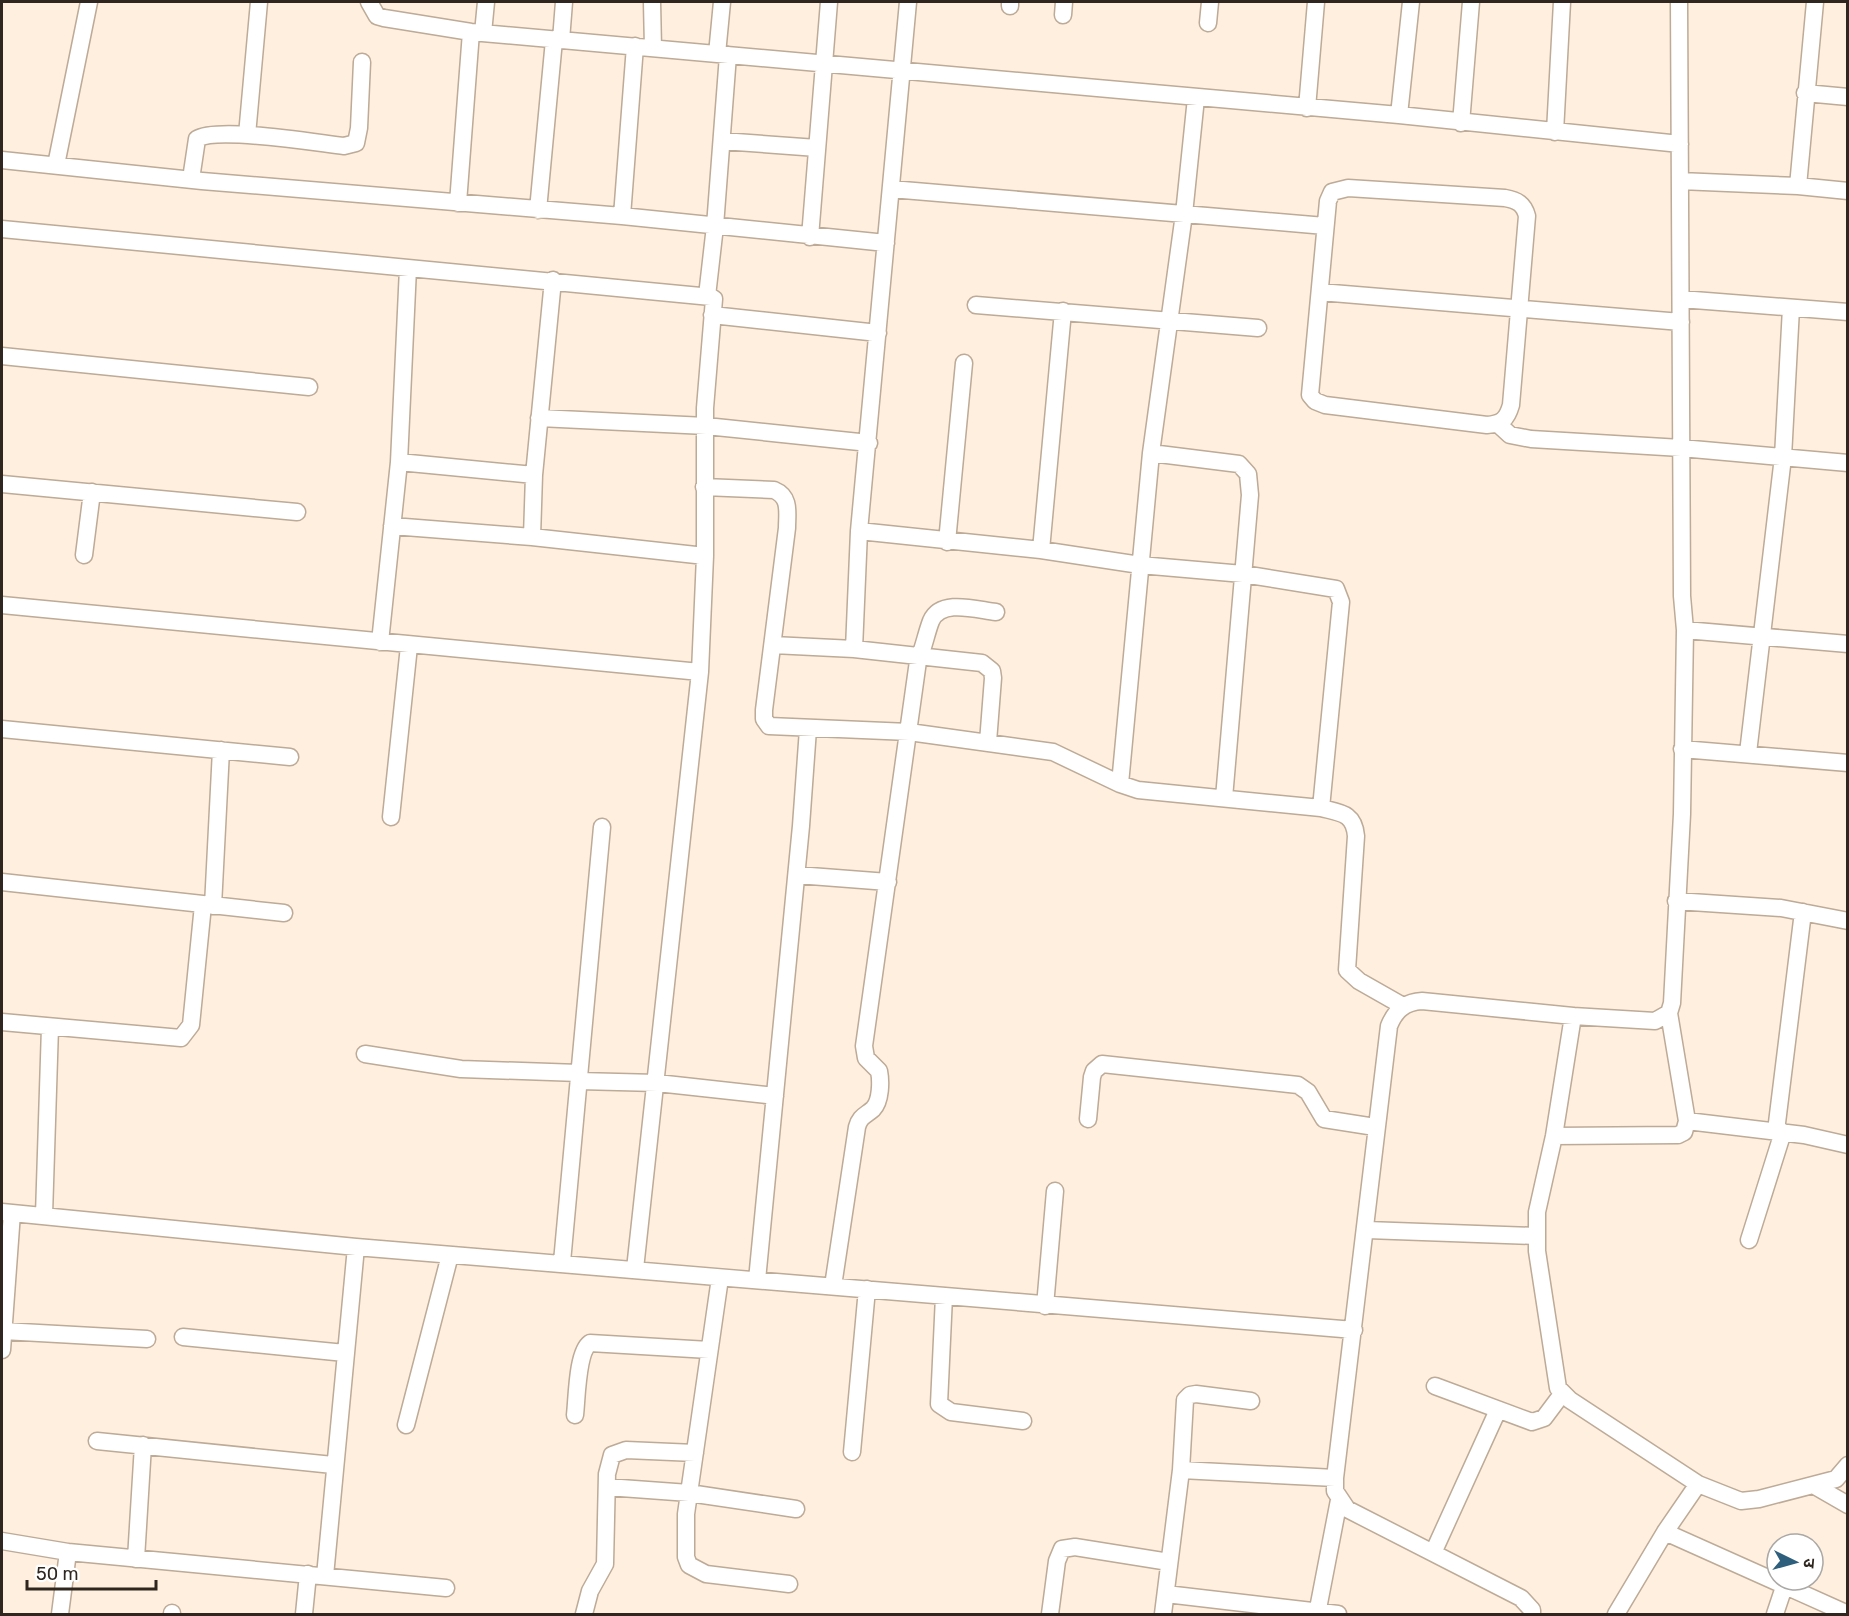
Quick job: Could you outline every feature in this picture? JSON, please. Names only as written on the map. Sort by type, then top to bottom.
[{"type":"street","points":[[56,165],[89,2]]},
{"type":"street","points":[[247,135],[259,2]]},
{"type":"street","points":[[369,2],[377,16],[477,33],[1400,115],[1680,144]]},
{"type":"street","points":[[458,203],[477,33],[486,2]]},
{"type":"street","points":[[538,210],[564,2]]},
{"type":"street","points":[[652,2],[653,48]]},
{"type":"street","points":[[707,296],[723,141],[722,2]]},
{"type":"street","points":[[810,237],[829,2]]},
{"type":"street","points":[[854,649],[859,531],[869,443],[908,2]]},
{"type":"street","points":[[1208,23],[1210,2]]},
{"type":"street","points":[[1307,108],[1316,2]]},
{"type":"street","points":[[1400,115],[1411,2]]},
{"type":"street","points":[[1461,123],[1471,2]]},
{"type":"street","points":[[1556,132],[1562,2]]},
{"type":"street","points":[[1554,1136],[1678,1135],[1684,1132],[1688,1121],[1669,1013],[1672,1003],[1682,814],[1685,630],[1682,596],[1679,2]]},
{"type":"street","points":[[1798,186],[1815,2]]},
{"type":"street","points":[[622,216],[635,46]]},
{"type":"street","points":[[191,180],[195,145],[200,137],[247,135],[344,146],[356,143],[359,128],[362,62]]},
{"type":"street","points":[[1805,93],[1848,97]]},
{"type":"street","points":[[1120,784],[1151,453],[1184,214],[1196,98]]},
{"type":"street","points":[[723,141],[817,148]]},
{"type":"street","points":[[2,160],[191,180],[622,216],[886,243]]},
{"type":"street","points":[[1680,181],[1798,186],[1848,191]]},
{"type":"street","points":[[891,189],[1325,226]]},
{"type":"street","points":[[1498,424],[1505,420],[1511,405],[1527,216],[1521,203],[1514,200],[1338,189],[1332,192],[1328,201],[1325,226],[1309,386],[1310,395],[1315,401],[1498,424],[1515,437],[1588,444],[1682,448],[1848,463]]},
{"type":"street","points":[[2,229],[553,280],[707,296],[714,299],[706,426],[705,556],[700,672],[635,1269]]},
{"type":"street","points":[[380,642],[399,462],[408,268]]},
{"type":"street","points":[[532,537],[534,475],[553,280]]},
{"type":"street","points":[[1320,292],[1520,306],[1681,322]]},
{"type":"street","points":[[1680,299],[1848,312]]},
{"type":"street","points":[[975,305],[1063,310],[1258,328]]},
{"type":"street","points":[[1748,753],[1783,457],[1791,308]]},
{"type":"street","points":[[1041,550],[1063,310]]},
{"type":"street","points":[[712,315],[878,333]]},
{"type":"street","points":[[2,356],[309,387]]},
{"type":"street","points":[[947,542],[964,363]]},
{"type":"street","points":[[539,418],[706,426],[869,443]]},
{"type":"street","points":[[1151,453],[1224,461],[1239,464],[1245,468],[1250,495],[1224,798]]},
{"type":"street","points":[[399,462],[534,475]]},
{"type":"street","points":[[2,484],[297,512]]},
{"type":"street","points":[[704,487],[774,490],[783,494],[786,499],[787,528],[764,710],[766,724],[808,729],[909,732],[988,742],[1064,755],[1120,784],[1152,792],[1321,808],[1348,814],[1355,823],[1356,836],[1347,970],[1359,981],[1403,1006]]},
{"type":"street","points":[[84,555],[92,492]]},
{"type":"street","points":[[392,526],[532,537],[705,556]]},
{"type":"street","points":[[859,531],[947,542],[1041,550],[1140,565],[1243,574],[1329,586],[1340,594],[1321,808]]},
{"type":"street","points":[[2,605],[409,646],[700,672]]},
{"type":"street","points":[[833,1286],[857,1126],[860,1117],[873,1109],[878,1097],[879,1071],[866,1058],[864,1046],[909,732],[911,698],[920,654],[933,616],[943,609],[996,612]]},
{"type":"street","points":[[1685,630],[1848,644]]},
{"type":"street","points":[[773,645],[920,654],[982,663],[992,671],[988,742]]},
{"type":"street","points":[[391,817],[409,646]]},
{"type":"street","points":[[2,729],[290,757]]},
{"type":"street","points":[[757,1280],[797,875],[808,729]]},
{"type":"street","points":[[1682,749],[1848,763]]},
{"type":"street","points":[[2,1022],[170,1038],[181,1038],[186,1033],[191,1025],[208,905],[221,750]]},
{"type":"street","points":[[562,1262],[602,827]]},
{"type":"street","points":[[797,875],[888,882]]},
{"type":"street","points":[[2,882],[284,913]]},
{"type":"street","points":[[1676,901],[1781,908],[1848,921]]},
{"type":"street","points":[[1749,1240],[1779,1132],[1803,912]]},
{"type":"street","points":[[1537,1613],[1521,1598],[1347,1509],[1335,1491],[1366,1230],[1375,1128],[1389,1026],[1394,1014],[1411,1001],[1655,1021],[1669,1013]]},
{"type":"street","points":[[1573,1016],[1554,1136],[1540,1190],[1536,1236],[1552,1334],[1556,1379],[1562,1394],[1698,1484],[1741,1501],[1759,1499],[1836,1479],[1848,1465]]},
{"type":"street","points":[[44,1215],[50,1027]]},
{"type":"street","points":[[365,1054],[461,1069],[657,1083],[775,1096]]},
{"type":"street","points":[[1088,1119],[1092,1077],[1102,1064],[1298,1085],[1308,1092],[1324,1119],[1375,1128]]},
{"type":"street","points":[[1688,1121],[1779,1132],[1848,1145]]},
{"type":"street","points":[[1045,1306],[1055,1191]]},
{"type":"street","points":[[2,1350],[7,1212],[450,1255],[562,1262],[1045,1306],[1354,1330]]},
{"type":"street","points":[[1366,1230],[1536,1236]]},
{"type":"street","points":[[304,1614],[317,1575],[333,1465],[356,1246]]},
{"type":"street","points":[[406,1425],[450,1255]]},
{"type":"street","points":[[720,1278],[689,1493],[684,1547],[689,1565],[706,1574],[789,1584]]},
{"type":"street","points":[[852,1452],[867,1289]]},
{"type":"street","points":[[944,1296],[939,1404],[951,1412],[1023,1421]]},
{"type":"street","points":[[3,1331],[147,1339]]},
{"type":"street","points":[[183,1337],[345,1353]]},
{"type":"street","points":[[575,1415],[582,1360],[586,1346],[590,1343],[709,1350]]},
{"type":"street","points":[[1435,1386],[1498,1410],[1539,1422],[1562,1394]]},
{"type":"street","points":[[1251,1401],[1190,1395],[1185,1400],[1181,1470],[1169,1562],[1166,1606],[1338,1614]]},
{"type":"street","points":[[1433,1553],[1498,1410]]},
{"type":"street","points":[[97,1441],[333,1465]]},
{"type":"street","points":[[136,1559],[143,1445]]},
{"type":"street","points":[[584,1614],[590,1591],[604,1564],[609,1463],[618,1451],[695,1453]]},
{"type":"street","points":[[1181,1470],[1335,1478]]},
{"type":"street","points":[[1616,1614],[1665,1532],[1698,1484]]},
{"type":"street","points":[[1815,1486],[1848,1505]]},
{"type":"street","points":[[607,1487],[689,1493],[796,1509]]},
{"type":"street","points":[[1317,1613],[1339,1500]]},
{"type":"street","points":[[1665,1532],[1765,1578]]},
{"type":"street","points":[[2,1541],[68,1552],[446,1588]]},
{"type":"street","points":[[1050,1614],[1057,1562],[1062,1549],[1075,1547],[1169,1562]]},
{"type":"street","points":[[60,1614],[68,1552]]},
{"type":"street","points":[[1775,1614],[1782,1592]]},
{"type":"street","points":[[1796,1592],[1848,1614]]}]
